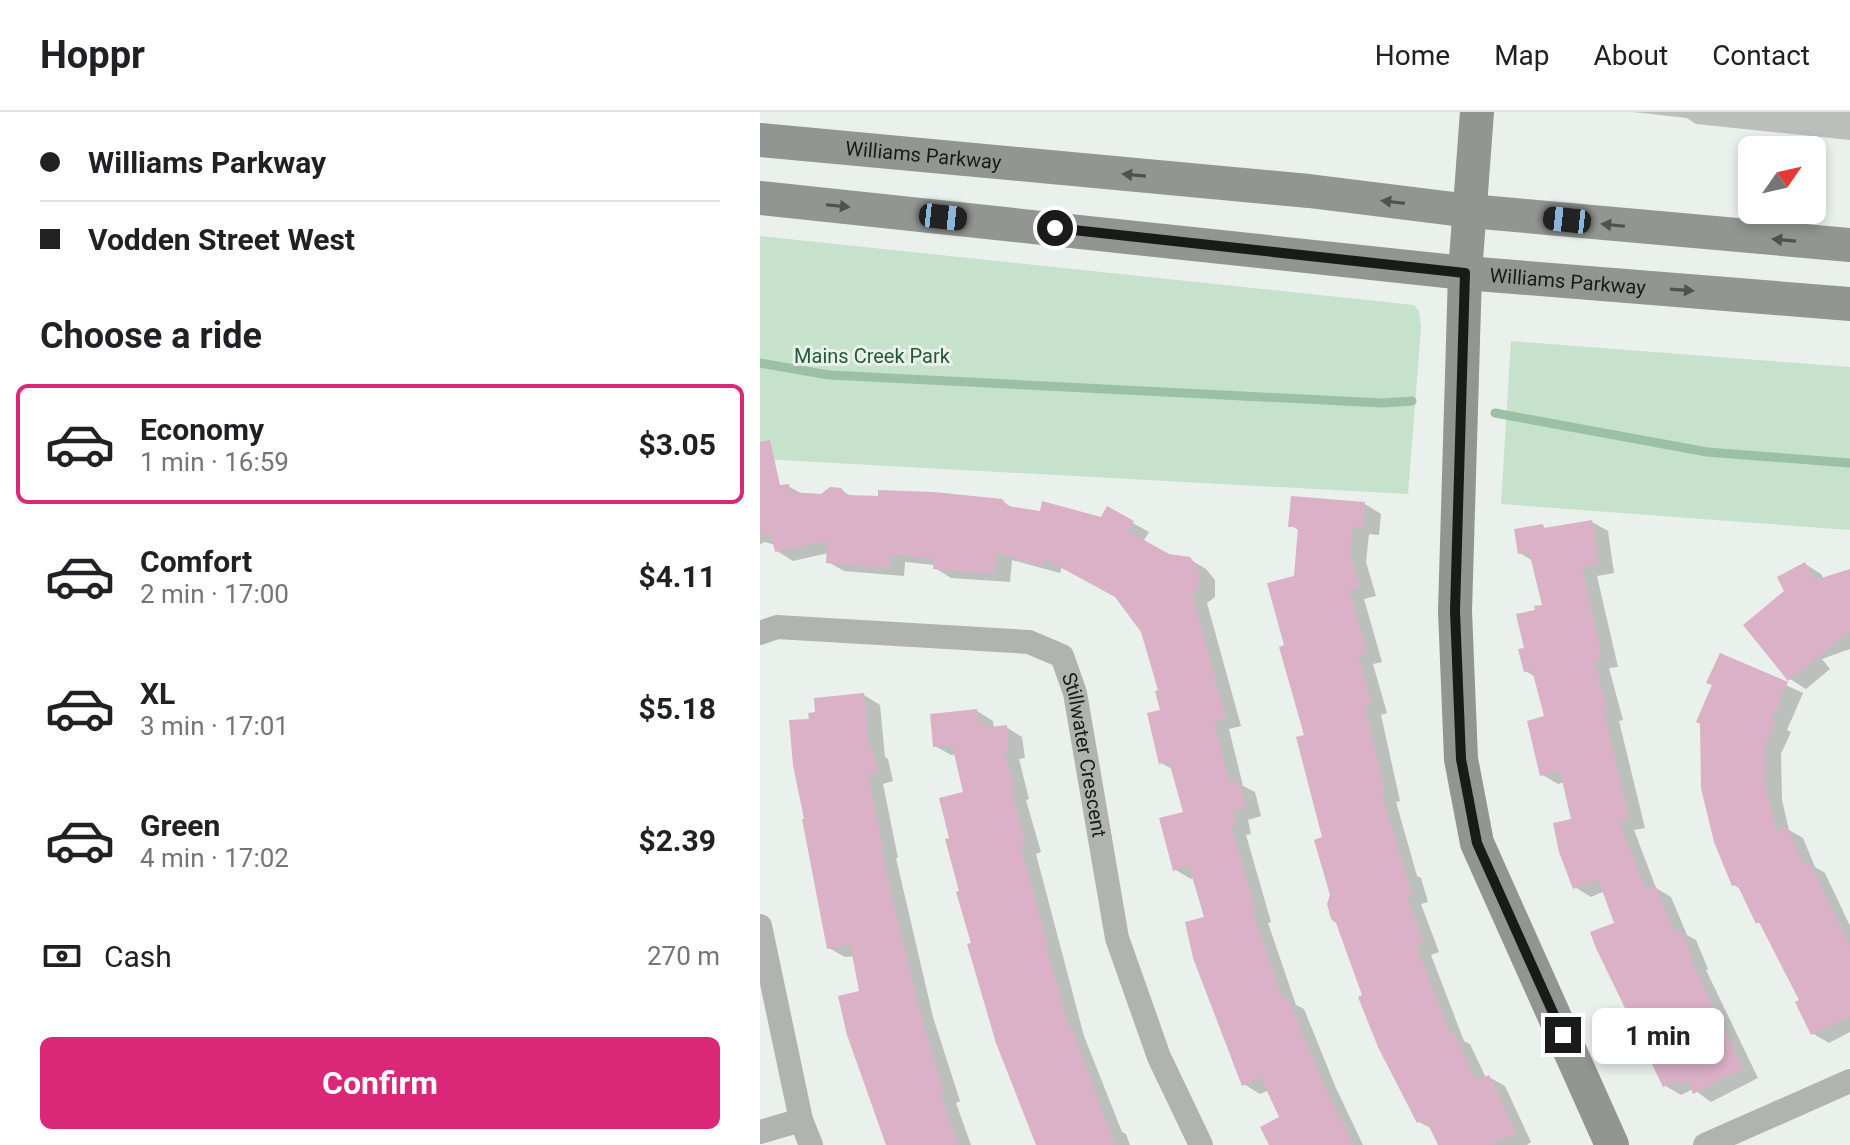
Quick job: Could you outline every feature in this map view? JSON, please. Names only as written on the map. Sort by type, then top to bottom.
[{"type":"main road","points":[[1477,112],[1465,273],[1455,611],[1461,759],[1477,843],[1612,1145]]},
{"type":"main road","name":"Williams Parkway","points":[[760,140],[1309,191],[1470,211],[1850,245]]},
{"type":"main road","name":"Williams Parkway","points":[[760,198],[1465,273],[1850,304]]},
{"type":"street","name":"Stillwater Crescent","points":[[760,633],[777,627],[1029,642],[1062,656],[1075,693],[1117,938],[1159,1057],[1201,1145]]},
{"type":"street","points":[[760,926],[801,1120],[811,1145]]},
{"type":"street","points":[[1705,1145],[1850,1081]]},
{"type":"street","points":[[760,1132],[801,1120]]},
{"type":"green space","name":"Mains Creek Park","points":[[760,236],[1414,305],[1419,311],[1421,327],[1408,494],[760,459]]},
{"type":"green space","points":[[1511,341],[1850,367],[1850,530],[1501,504]]},
{"type":"building","points":[[770,440],[780,485],[789,484],[790,492],[821,494],[830,487],[841,488],[847,495],[878,496],[878,490],[934,492],[1002,499],[1008,506],[1040,511],[1042,501],[1101,517],[1107,506],[1134,521],[1128,531],[1169,554],[1190,557],[1199,569],[1199,588],[1192,594],[1226,718],[1214,721],[1229,783],[1239,781],[1246,808],[1232,811],[1236,825],[1231,826],[1256,913],[1253,914],[1283,1000],[1288,997],[1320,1077],[1353,1145],[1269,1145],[1260,1127],[1279,1117],[1261,1078],[1242,1086],[1193,958],[1185,922],[1204,917],[1189,866],[1173,871],[1159,818],[1183,812],[1169,762],[1159,764],[1147,713],[1160,710],[1155,691],[1158,690],[1141,632],[1115,597],[1045,559],[1043,566],[996,553],[994,574],[933,569],[934,559],[890,554],[889,568],[826,563],[827,541],[775,552],[771,534],[760,536],[760,442]]},
{"type":"building","points":[[1291,496],[1365,502],[1363,527],[1353,526],[1350,552],[1360,587],[1349,590],[1367,653],[1358,655],[1372,704],[1365,706],[1385,792],[1381,794],[1412,893],[1406,895],[1424,943],[1416,946],[1450,1034],[1454,1033],[1476,1081],[1489,1075],[1516,1133],[1489,1145],[1438,1145],[1428,1124],[1417,1123],[1378,1047],[1358,997],[1362,995],[1336,923],[1331,919],[1327,904],[1330,895],[1314,840],[1322,837],[1296,737],[1304,735],[1279,647],[1284,645],[1267,583],[1294,576],[1298,527],[1288,527]]},
{"type":"building","points":[[1592,520],[1599,564],[1582,567],[1602,658],[1594,660],[1608,711],[1604,712],[1629,819],[1619,821],[1645,889],[1655,885],[1674,931],[1680,929],[1691,960],[1743,1069],[1693,1094],[1687,1080],[1680,1084],[1678,1080],[1663,1087],[1596,948],[1590,932],[1614,923],[1598,879],[1573,889],[1559,852],[1553,823],[1571,819],[1560,771],[1540,776],[1527,721],[1544,716],[1532,670],[1524,672],[1518,649],[1524,648],[1516,614],[1535,610],[1534,606],[1542,605],[1529,552],[1518,554],[1514,529],[1543,524],[1544,528]]},
{"type":"building","points":[[1805,562],[1815,580],[1850,569],[1850,631],[1788,681],[1743,625],[1784,591],[1777,577]]},
{"type":"building","points":[[1720,653],[1788,682],[1765,745],[1766,790],[1777,831],[1787,827],[1803,864],[1809,861],[1850,946],[1850,1016],[1811,1035],[1795,1002],[1799,1000],[1759,922],[1756,924],[1737,884],[1732,886],[1714,842],[1701,788],[1700,724],[1696,722],[1712,685],[1706,683]]},
{"type":"building","points":[[864,693],[869,748],[872,747],[878,773],[868,775],[881,849],[918,1006],[944,1092],[940,1094],[959,1145],[886,1145],[847,1035],[838,996],[859,991],[850,944],[827,949],[793,765],[789,720],[809,719],[808,713],[815,712],[814,698]]},
{"type":"building","points":[[977,709],[978,723],[985,722],[985,728],[1007,725],[1009,750],[1004,750],[1014,790],[1011,791],[1026,844],[1020,845],[1046,947],[1069,1027],[1115,1145],[1036,1145],[996,1043],[967,944],[971,943],[956,892],[959,891],[945,839],[949,838],[939,798],[963,792],[952,745],[933,747],[930,714]]},
{"type":"waterway","points":[[760,363],[829,375],[1382,403],[1412,401]]},
{"type":"waterway","points":[[1495,413],[1707,452],[1850,463]]},
{"type":"route","points":[[1055,228],[1465,273],[1455,611],[1461,759],[1477,843],[1563,1035]]}]
